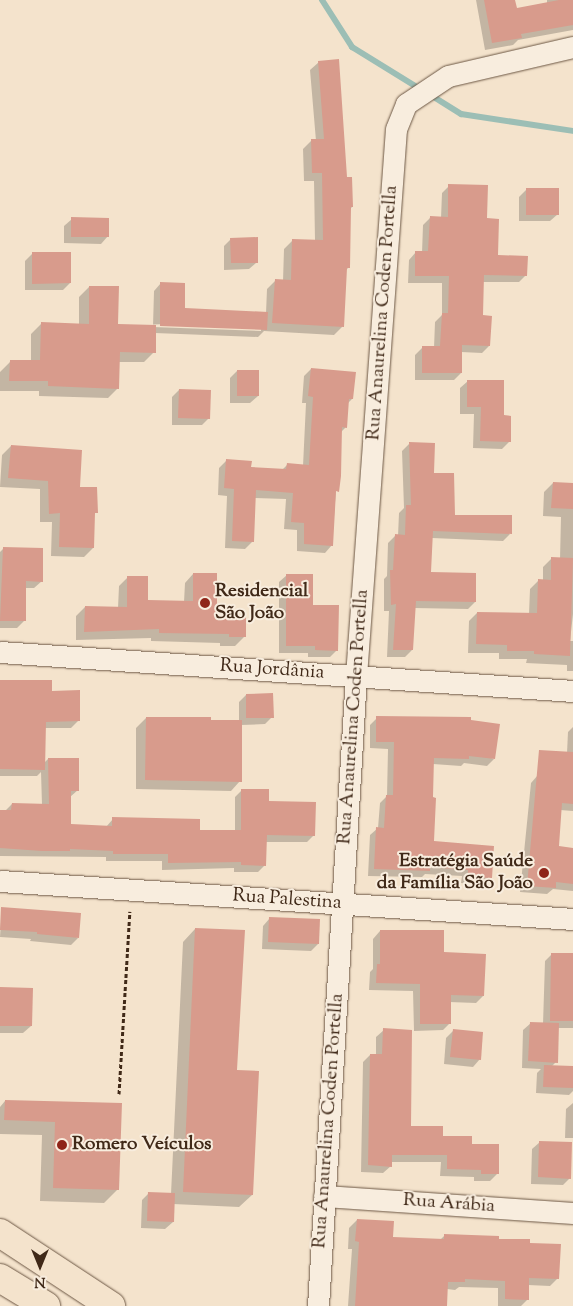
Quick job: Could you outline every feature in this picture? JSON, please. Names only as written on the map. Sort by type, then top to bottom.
[{"type":"highway","points":[[0,1233],[111,1306]]},
{"type":"highway","points":[[0,1278],[46,1306]]},
{"type":"street","name":"Rua Anaurelina Coden Portella","points":[[318,1306],[356,676],[396,129],[406,104],[448,76],[474,68],[573,47]]},
{"type":"street","name":"Rua Jordânia","points":[[0,652],[573,691]]},
{"type":"street","name":"Rua Palestina","points":[[0,881],[573,919]]},
{"type":"street","name":"Rua Arábia","points":[[324,1196],[573,1213]]},
{"type":"path","points":[[120,1094],[132,890]]},
{"type":"building","points":[[484,0],[515,0],[517,8],[559,0],[573,0],[573,25],[521,34],[522,38],[492,43]]},
{"type":"building","points":[[339,59],[347,177],[352,177],[353,207],[351,207],[350,268],[347,268],[344,327],[272,323],[275,279],[291,280],[292,239],[323,240],[322,173],[312,173],[311,139],[324,139],[318,61]]},
{"type":"building","points":[[448,184],[488,185],[487,218],[499,219],[498,255],[528,256],[527,276],[484,275],[483,315],[492,316],[490,346],[462,345],[462,373],[422,373],[422,346],[440,346],[442,313],[448,313],[449,276],[415,276],[415,251],[428,251],[430,216],[448,217]]},
{"type":"building","points":[[526,188],[559,188],[559,215],[526,215]]},
{"type":"building","points":[[71,217],[109,218],[109,237],[71,237]]},
{"type":"building","points":[[258,237],[258,263],[231,263],[230,238]]},
{"type":"building","points":[[32,252],[71,252],[71,283],[32,284]]},
{"type":"building","points":[[160,282],[185,283],[185,308],[268,312],[267,330],[160,326]]},
{"type":"building","points":[[89,286],[119,286],[118,324],[156,325],[156,353],[120,352],[119,389],[48,386],[48,381],[9,381],[10,360],[40,360],[41,322],[89,324]]},
{"type":"building","points":[[311,368],[356,372],[353,399],[349,399],[347,428],[342,427],[341,476],[339,492],[336,491],[333,546],[304,544],[304,523],[291,522],[293,493],[256,490],[254,542],[232,541],[234,489],[224,488],[226,459],[252,461],[251,467],[286,469],[287,463],[309,465],[313,397],[308,396]]},
{"type":"building","points":[[237,370],[259,370],[259,396],[237,396]]},
{"type":"building","points":[[467,380],[504,380],[504,415],[511,416],[511,442],[480,441],[481,407],[467,407]]},
{"type":"building","points":[[179,389],[211,390],[210,419],[178,418]]},
{"type":"building","points":[[409,442],[435,443],[434,473],[454,473],[455,515],[512,515],[512,534],[433,531],[431,572],[476,573],[476,602],[416,601],[413,650],[393,650],[396,604],[391,605],[390,570],[393,570],[395,534],[405,535],[406,505],[411,505]]},
{"type":"building","points":[[11,445],[82,450],[80,487],[97,487],[98,513],[95,513],[94,548],[59,547],[60,513],[49,514],[48,481],[8,478]]},
{"type":"building","points":[[553,482],[573,483],[573,509],[551,508]]},
{"type":"building","points":[[3,547],[43,548],[43,582],[26,581],[26,621],[0,621]]},
{"type":"building","points":[[551,557],[573,558],[570,656],[534,654],[534,651],[507,651],[507,645],[476,644],[477,612],[537,613],[538,579],[551,580]]},
{"type":"building","points":[[193,573],[217,573],[217,615],[246,615],[246,637],[229,637],[229,634],[159,633],[159,629],[84,632],[85,606],[127,607],[127,576],[148,576],[148,600],[193,601]]},
{"type":"building","points":[[286,574],[313,574],[313,605],[339,605],[338,651],[315,650],[315,646],[286,646]]},
{"type":"building","points":[[0,680],[52,680],[52,691],[80,690],[80,721],[46,722],[45,770],[0,769]]},
{"type":"building","points":[[273,693],[274,718],[246,718],[246,694]]},
{"type":"building","points":[[376,716],[471,717],[471,720],[500,724],[495,759],[469,756],[469,759],[434,758],[433,797],[436,798],[434,841],[494,846],[492,878],[468,877],[468,870],[430,867],[430,871],[374,869],[376,827],[384,828],[386,795],[393,795],[394,742],[376,742]]},
{"type":"building","points":[[146,717],[211,717],[211,720],[242,720],[242,782],[145,780]]},
{"type":"building","points":[[539,750],[573,752],[573,804],[562,803],[559,846],[573,848],[573,884],[556,882],[556,888],[527,886]]},
{"type":"building","points":[[48,758],[79,758],[79,791],[71,791],[71,824],[112,826],[112,817],[200,819],[200,830],[241,830],[241,789],[269,789],[269,801],[316,802],[315,836],[267,835],[266,866],[241,865],[241,862],[168,863],[168,854],[113,854],[113,851],[70,849],[70,851],[42,851],[0,848],[0,810],[11,810],[12,803],[49,804]]},
{"type":"building","points":[[1,907],[81,913],[79,938],[37,934],[37,932],[0,930]]},
{"type":"building","points":[[269,917],[320,919],[319,944],[268,942]]},
{"type":"building","points":[[195,928],[245,930],[237,1070],[259,1071],[253,1195],[183,1192]]},
{"type":"building","points":[[380,930],[444,930],[444,952],[486,954],[484,996],[451,995],[451,1024],[420,1024],[420,984],[376,983],[377,964],[380,964]]},
{"type":"building","points":[[551,953],[573,953],[573,1021],[550,1021]]},
{"type":"building","points":[[0,987],[33,988],[32,1026],[0,1026]]},
{"type":"building","points":[[530,1022],[559,1023],[558,1063],[528,1061]]},
{"type":"building","points":[[383,1028],[412,1030],[411,1126],[443,1126],[443,1136],[472,1136],[472,1144],[499,1144],[499,1174],[481,1174],[481,1170],[447,1169],[447,1155],[392,1155],[392,1167],[368,1165],[370,1054],[382,1054]]},
{"type":"building","points":[[453,1029],[483,1032],[481,1060],[450,1057]]},
{"type":"building","points":[[544,1065],[573,1066],[573,1088],[543,1087]]},
{"type":"building","points":[[5,1100],[122,1103],[119,1190],[53,1188],[55,1122],[4,1120]]},
{"type":"building","points":[[539,1141],[572,1142],[571,1179],[538,1177]]},
{"type":"building","points":[[148,1192],[175,1193],[174,1222],[147,1221]]},
{"type":"building","points":[[357,1219],[394,1221],[393,1237],[444,1239],[444,1234],[499,1236],[499,1239],[530,1239],[530,1243],[561,1244],[559,1279],[529,1278],[529,1300],[505,1299],[505,1281],[465,1279],[465,1282],[448,1282],[447,1306],[355,1306],[359,1242],[355,1241]]},
{"type":"waterway","points":[[322,0],[352,47],[420,89]]},
{"type":"waterway","points":[[429,94],[461,114],[573,131]]},
{"type":"place","name":"Residencial São João","points":[[205,603]]},
{"type":"place","name":"Estratégia Saúde da Família São João","points":[[544,873]]},
{"type":"place","name":"Romero Veículos","points":[[62,1145]]}]
